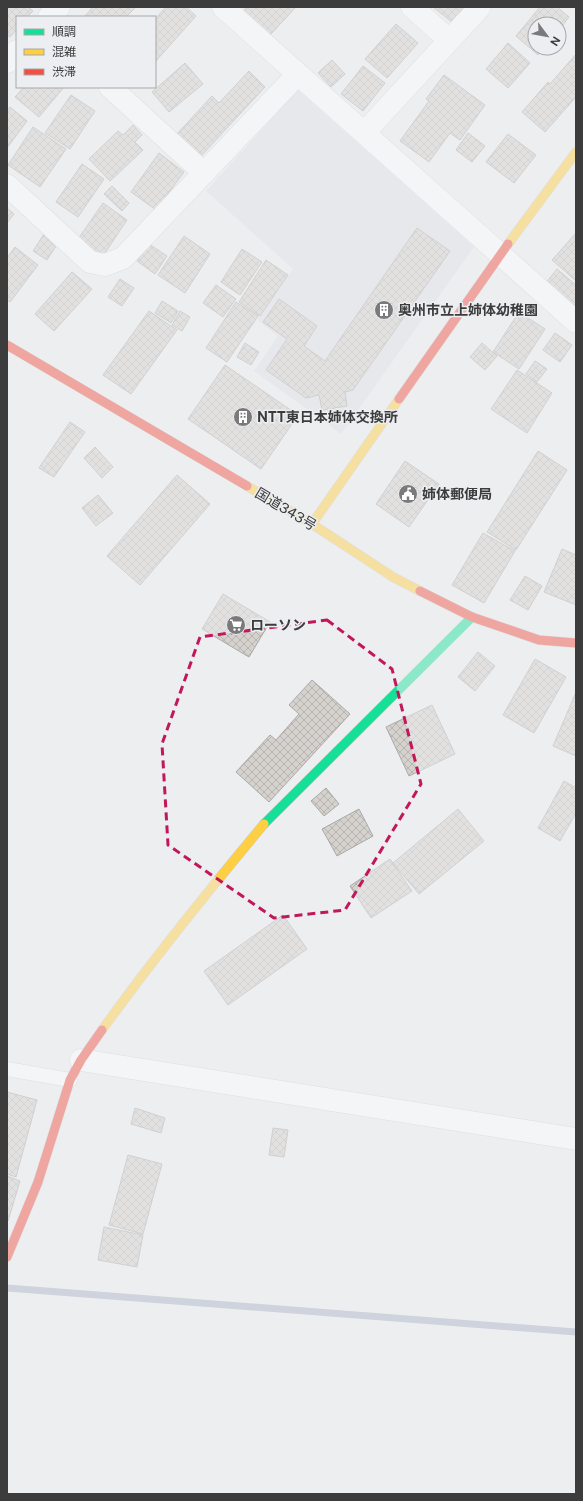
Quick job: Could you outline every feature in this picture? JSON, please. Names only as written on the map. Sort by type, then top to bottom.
[{"type":"main road","points":[[312,524],[500,254],[576,152]]},
{"type":"main road","name":"国道343号","points":[[7,345],[312,524],[393,577],[472,617],[539,640],[576,644]]},
{"type":"main road","points":[[7,1257],[38,1182],[70,1080],[81,1060],[138,980],[201,899],[266,822],[472,617]]},
{"type":"street","points":[[51,16],[59,7]]},
{"type":"street","points":[[223,7],[576,322]]},
{"type":"street","points":[[412,7],[449,40]]},
{"type":"street","points":[[364,133],[480,7]]},
{"type":"street","points":[[7,62],[16,52]]},
{"type":"street","points":[[7,185],[90,262],[105,265],[123,258],[298,74]]},
{"type":"street","points":[[111,88],[204,173]]},
{"type":"street","points":[[81,1060],[576,1139]]},
{"type":"lane","points":[[7,1069],[70,1080]]},
{"type":"highlighted area","points":[[327,620],[392,669],[421,784],[345,910],[274,918],[168,845],[162,744],[200,637]]},
{"type":"shaded area","points":[[298,90],[474,247],[341,434],[254,371],[278,336],[257,320],[293,269],[206,191]]},
{"type":"building","points":[[7,7],[28,7],[33,11],[28,16],[16,16],[16,30],[10,37],[7,35]]},
{"type":"building","points":[[93,7],[136,7],[127,16],[85,16]]},
{"type":"building","points":[[166,7],[186,7],[196,16],[156,61],[156,18]]},
{"type":"building","points":[[247,7],[296,7],[270,35],[243,11]]},
{"type":"building","points":[[433,7],[464,7],[452,22]]},
{"type":"building","points":[[540,7],[557,7],[569,17],[567,20],[567,16],[533,16]]},
{"type":"building","points":[[527,23],[527,46],[516,36]]},
{"type":"building","points":[[396,24],[418,43],[387,78],[365,59]]},
{"type":"building","points":[[508,43],[530,63],[508,88],[486,69]]},
{"type":"building","points":[[576,54],[576,97],[545,132],[522,112],[548,82],[550,84]]},
{"type":"building","points":[[332,60],[345,74],[331,87],[318,73]]},
{"type":"building","points":[[185,63],[203,84],[169,112],[152,92]]},
{"type":"building","points":[[363,66],[385,83],[363,111],[341,94]]},
{"type":"building","points":[[249,71],[265,87],[201,156],[177,134],[212,96],[219,103]]},
{"type":"building","points":[[444,75],[485,105],[460,140],[450,133],[429,162],[400,141],[429,101],[426,99]]},
{"type":"building","points":[[23,88],[63,88],[39,117],[15,97]]},
{"type":"building","points":[[71,95],[95,111],[70,149],[45,133]]},
{"type":"building","points":[[10,107],[27,121],[7,148],[7,110]]},
{"type":"building","points":[[133,125],[142,135],[135,142],[143,150],[110,181],[89,159],[118,131],[123,135]]},
{"type":"building","points":[[33,127],[66,149],[40,187],[8,165]]},
{"type":"building","points":[[468,133],[485,146],[472,162],[456,150]]},
{"type":"building","points":[[508,134],[536,155],[514,183],[486,162]]},
{"type":"building","points":[[159,153],[184,172],[156,210],[131,192]]},
{"type":"building","points":[[82,164],[104,179],[78,217],[56,202]]},
{"type":"building","points":[[112,186],[129,203],[122,211],[104,194]]},
{"type":"building","points":[[103,203],[127,220],[101,259],[76,242]]},
{"type":"building","points":[[7,208],[14,214],[7,223]]},
{"type":"building","name":"奥州市立上姉体幼稚園","points":[[417,228],[450,251],[353,390],[345,392],[347,406],[322,410],[319,395],[306,398],[266,370],[287,339],[263,322],[279,299],[317,326],[304,346],[325,361]]},
{"type":"building","points":[[576,233],[576,281],[552,260]]},
{"type":"building","points":[[44,234],[58,243],[47,260],[33,251]]},
{"type":"building","points":[[184,236],[210,254],[185,293],[158,275]]},
{"type":"building","points":[[149,244],[167,256],[155,274],[137,261]]},
{"type":"building","points":[[15,247],[38,265],[10,302],[7,300],[7,258]]},
{"type":"building","points":[[242,249],[262,262],[240,295],[221,282]]},
{"type":"building","points":[[266,260],[288,275],[260,316],[239,302]]},
{"type":"building","points":[[557,269],[576,285],[576,303],[573,307],[545,284]]},
{"type":"building","points":[[72,272],[92,289],[54,331],[35,314]]},
{"type":"building","points":[[120,279],[134,288],[122,306],[108,297]]},
{"type":"building","points":[[216,285],[236,299],[223,317],[203,303]]},
{"type":"building","points":[[162,301],[178,311],[171,323],[155,313]]},
{"type":"building","points":[[236,302],[258,316],[227,362],[206,348]]},
{"type":"building","points":[[149,311],[177,330],[131,394],[103,375]]},
{"type":"building","points":[[180,311],[190,317],[182,331],[172,325]]},
{"type":"building","points":[[519,312],[545,329],[519,369],[493,352]]},
{"type":"building","points":[[555,333],[572,345],[560,362],[543,350]]},
{"type":"building","points":[[245,343],[259,352],[251,365],[237,357]]},
{"type":"building","points":[[482,343],[497,356],[485,370],[470,357]]},
{"type":"building","points":[[535,361],[547,369],[537,382],[526,374]]},
{"type":"building","name":"NTT東日本姉体交換所","points":[[225,365],[298,415],[261,469],[188,419]]},
{"type":"building","points":[[517,370],[552,393],[527,433],[491,409]]},
{"type":"building","points":[[70,422],[85,432],[54,477],[39,468]]},
{"type":"building","points":[[95,447],[113,467],[102,478],[84,458]]},
{"type":"building","points":[[538,451],[567,470],[516,550],[487,532]]},
{"type":"building","points":[[405,461],[439,484],[409,527],[376,504]]},
{"type":"building","points":[[177,475],[210,504],[140,585],[107,556]]},
{"type":"building","points":[[98,495],[113,513],[96,526],[82,508]]},
{"type":"building","points":[[483,533],[515,551],[484,603],[452,585]]},
{"type":"building","points":[[562,549],[576,555],[576,605],[544,592]]},
{"type":"building","points":[[525,576],[542,586],[528,610],[510,600]]},
{"type":"building","name":"ローソン","points":[[223,594],[270,622],[249,657],[202,629]]},
{"type":"building","points":[[478,652],[495,666],[475,691],[458,677]]},
{"type":"building","points":[[535,659],[566,677],[534,733],[503,715]]},
{"type":"building","points":[[312,680],[350,714],[269,802],[236,772],[270,735],[276,740],[299,714],[289,705]]},
{"type":"building","points":[[576,692],[576,756],[553,746]]},
{"type":"building","points":[[432,705],[455,754],[409,776],[386,727]]},
{"type":"building","points":[[564,781],[576,788],[576,813],[560,841],[538,828]]},
{"type":"building","points":[[326,788],[339,804],[324,816],[311,801]]},
{"type":"building","points":[[359,809],[373,836],[337,856],[322,829]]},
{"type":"building","points":[[458,809],[484,841],[419,894],[393,863]]},
{"type":"building","points":[[390,859],[412,891],[371,918],[350,886]]},
{"type":"building","points":[[283,915],[307,949],[228,1005],[204,971]]},
{"type":"building","points":[[7,1092],[37,1100],[16,1177],[7,1174]]},
{"type":"building","points":[[135,1108],[165,1118],[161,1133],[131,1124]]},
{"type":"building","points":[[273,1128],[288,1130],[284,1157],[269,1155]]},
{"type":"building","points":[[128,1155],[162,1164],[143,1234],[109,1225]]},
{"type":"building","points":[[7,1176],[20,1181],[8,1221],[7,1221]]},
{"type":"building","points":[[104,1227],[143,1235],[137,1267],[98,1260]]},
{"type":"waterway","points":[[7,1288],[576,1332]]},
{"type":"traffic: fast","points":[[264,824],[472,617]]},
{"type":"traffic: slow","points":[[508,244],[576,152]]},
{"type":"traffic: slow","points":[[312,524],[399,399]]},
{"type":"traffic: slow","points":[[247,486],[312,524],[393,577],[420,591]]},
{"type":"traffic: slow","points":[[102,1030],[181,926],[264,824]]},
{"type":"traffic: jam","points":[[399,399],[508,244]]},
{"type":"traffic: jam","points":[[7,345],[247,486]]},
{"type":"traffic: jam","points":[[420,591],[472,617],[539,640],[576,643]]},
{"type":"traffic: jam","points":[[7,1257],[38,1182],[70,1080],[81,1060],[102,1030]]},
{"type":"place","name":"奥州市立上姉体幼稚園","points":[[384,310]]},
{"type":"place","name":"NTT東日本姉体交換所","points":[[243,417]]},
{"type":"place","name":"姉体郵便局","points":[[408,494]]},
{"type":"place","name":"ローソン","points":[[236,625]]}]
